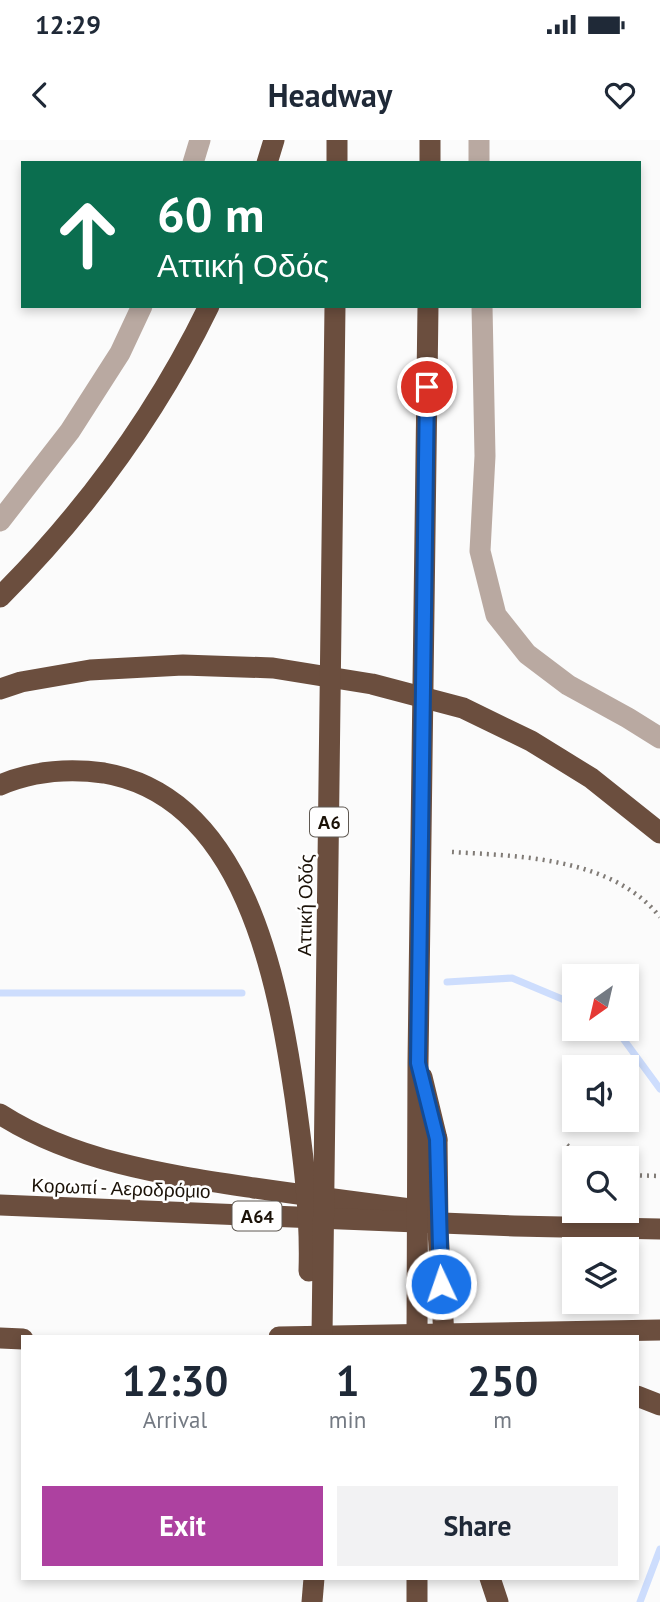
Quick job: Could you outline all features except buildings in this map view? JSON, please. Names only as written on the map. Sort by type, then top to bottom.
[{"type":"highway","points":[[268,161],[274,140]]},
{"type":"highway","points":[[337,140],[337,161]]},
{"type":"highway","points":[[430,140],[430,161]]},
{"type":"highway","points":[[0,597],[35,562],[98,488],[149,415],[208,308]]},
{"type":"highway","name":"Αττική Οδός","points":[[323,1335],[335,308]]},
{"type":"highway","points":[[417,1335],[428,308]]},
{"type":"highway","points":[[0,689],[21,682],[90,670],[183,665],[273,668],[372,684],[463,708],[531,741],[591,778],[660,833]]},
{"type":"highway","points":[[0,785],[24,776],[62,771],[93,772],[140,783],[165,797],[197,825],[225,860],[240,885],[275,987],[291,1071],[304,1159],[310,1258],[308,1335]]},
{"type":"highway","points":[[418,1063],[437,1139],[438,1230],[444,1335]]},
{"type":"highway","points":[[0,1114],[57,1142],[125,1166],[217,1183],[428,1211],[514,1226]]},
{"type":"highway","name":"Κορωπί - Αεροδρόμιο","points":[[0,1205],[514,1226],[660,1229]]},
{"type":"highway","points":[[388,1335],[660,1330]]},
{"type":"highway","points":[[0,1338],[21,1339]]},
{"type":"highway","points":[[639,1397],[660,1405]]},
{"type":"highway","points":[[312,1602],[314,1580]]},
{"type":"highway","points":[[417,1580],[417,1602]]},
{"type":"highway","points":[[492,1580],[498,1602]]},
{"type":"street","points":[[194,161],[200,140]]},
{"type":"street","points":[[479,140],[479,161]]},
{"type":"street","points":[[0,521],[70,431],[120,353],[141,308]]},
{"type":"street","points":[[482,308],[485,456],[480,551],[496,615],[527,654],[568,685],[660,738]]},
{"type":"path","points":[[452,852],[525,857],[578,868],[610,880],[638,895],[660,917]]},
{"type":"path","points":[[639,1175],[660,1176]]},
{"type":"waterway","points":[[447,982],[512,978],[562,999]]},
{"type":"waterway","points":[[0,993],[242,993]]},
{"type":"waterway","points":[[625,1041],[660,1089]]},
{"type":"waterway","points":[[640,1602],[660,1549]]},
{"type":"route","points":[[427,387],[418,1063],[437,1139],[441,1284]]}]
